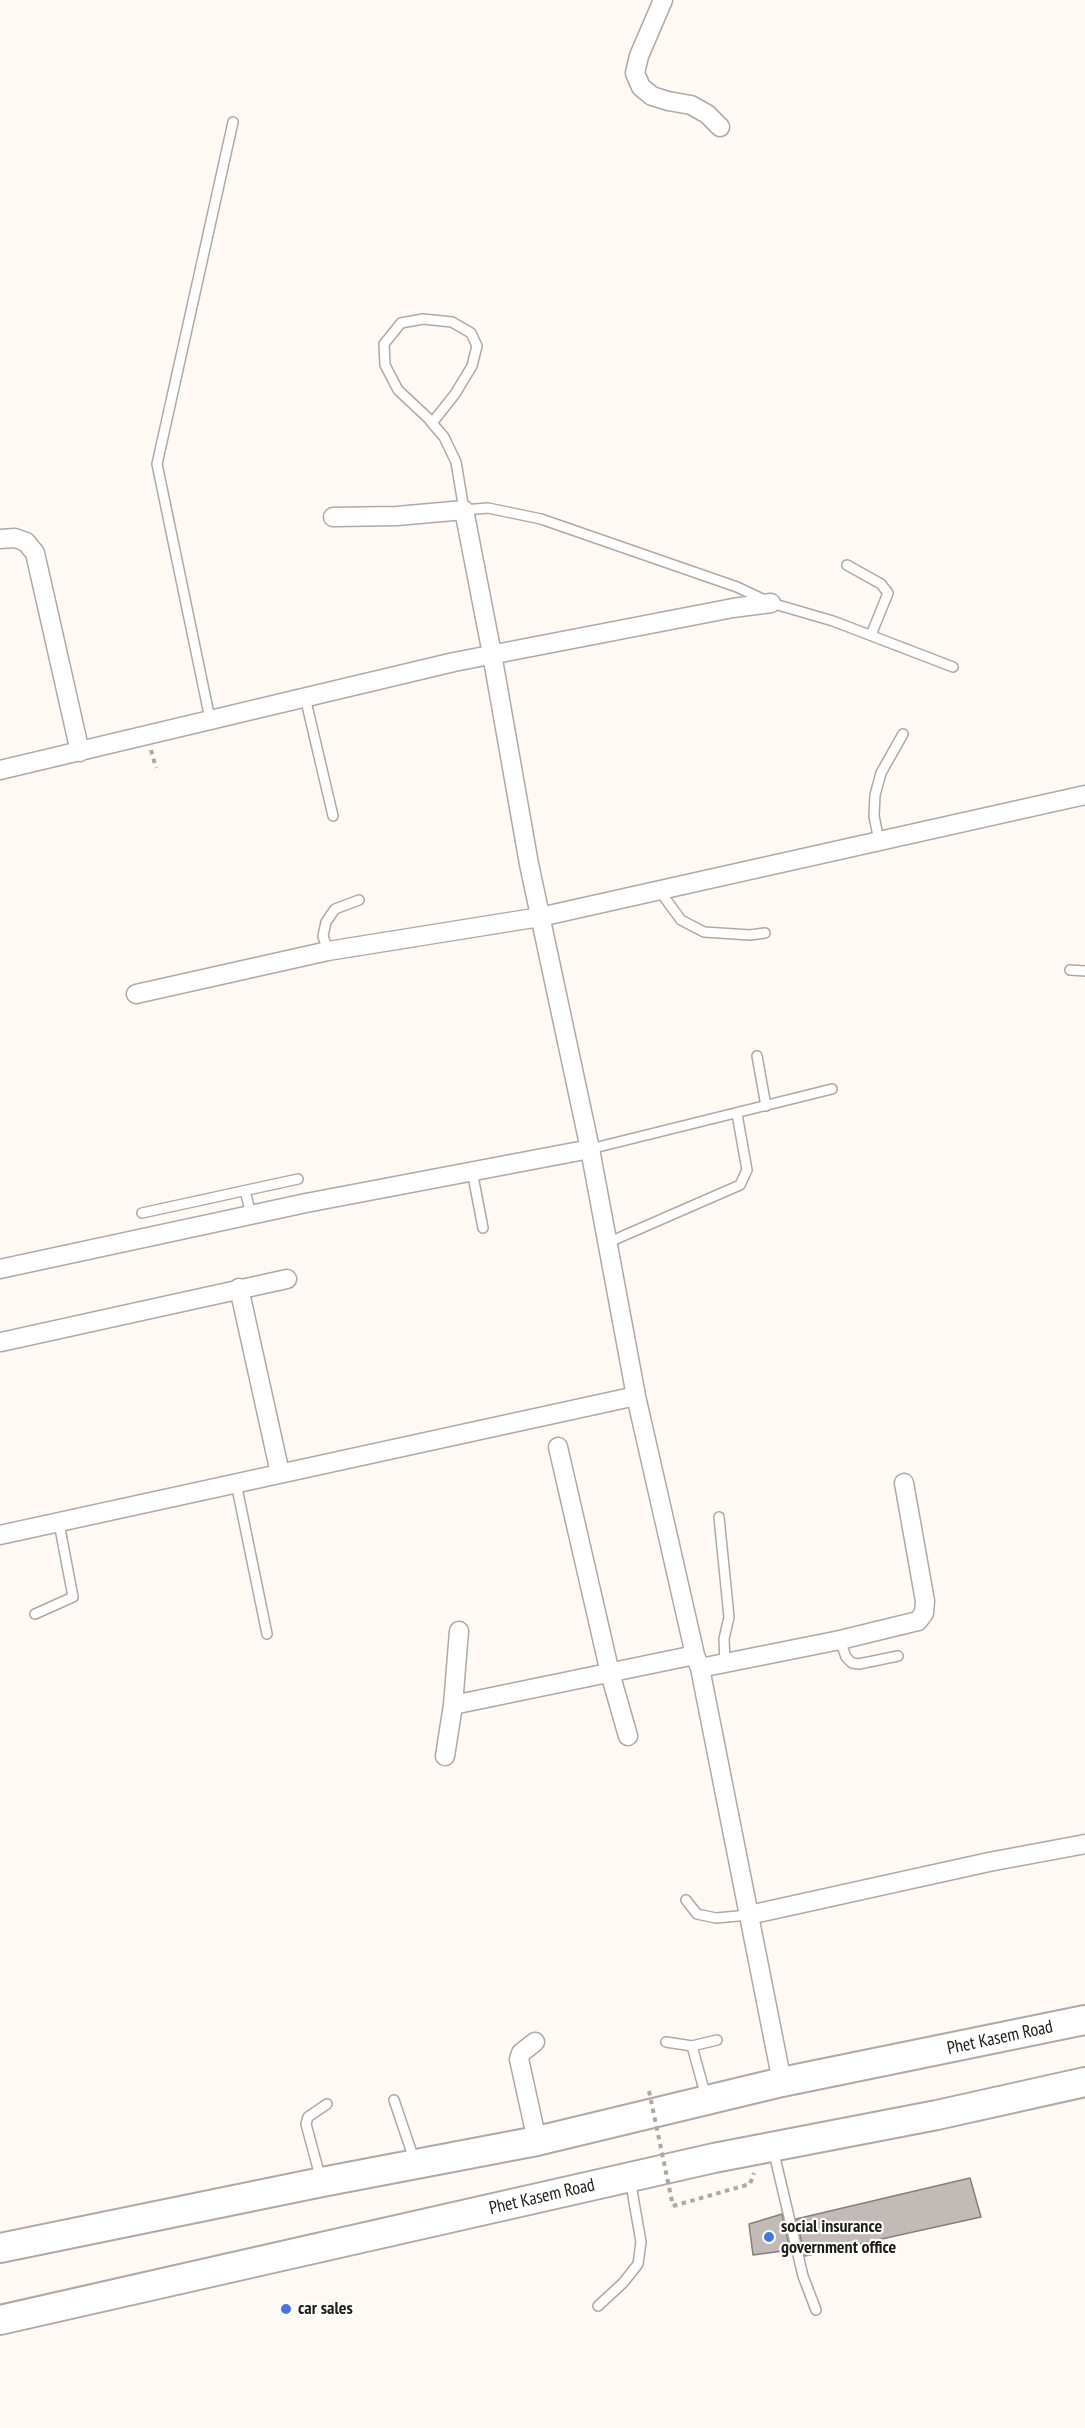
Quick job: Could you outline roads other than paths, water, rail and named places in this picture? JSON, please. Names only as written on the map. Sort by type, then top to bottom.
[{"type":"main road","name":"Phet Kasem Road","points":[[0,2248],[322,2182],[537,2141],[706,2099],[1085,2020]]},
{"type":"main road","name":"Phet Kasem Road","points":[[0,2320],[629,2177],[768,2147],[937,2115],[1085,2082]]},
{"type":"street","points":[[663,0],[639,56],[635,73],[641,87],[652,96],[691,105],[707,114],[720,127]]},
{"type":"street","points":[[333,517],[397,516],[464,510],[540,916],[590,1149],[636,1396],[698,1662],[783,2082]]},
{"type":"street","points":[[0,539],[15,538],[26,542],[35,553],[80,752]]},
{"type":"street","points":[[0,770],[492,654],[733,608],[771,603]]},
{"type":"street","points":[[136,994],[328,951],[540,916],[1085,795]]},
{"type":"street","points":[[0,1269],[251,1214],[590,1149]]},
{"type":"street","points":[[1,1342],[287,1279]]},
{"type":"street","points":[[239,1288],[280,1473]]},
{"type":"street","points":[[0,1535],[636,1396]]},
{"type":"street","points":[[558,1447],[610,1673],[628,1736]]},
{"type":"street","points":[[453,1705],[610,1673],[698,1662],[725,1663],[840,1640],[918,1621],[924,1612],[925,1601],[904,1483]]},
{"type":"street","points":[[445,1756],[453,1705],[459,1631]]},
{"type":"street","points":[[748,1915],[989,1862],[1085,1844]]},
{"type":"street","points":[[535,2042],[521,2053],[519,2059],[537,2141]]},
{"type":"lane","points":[[210,720],[157,464],[233,122]]},
{"type":"lane","points":[[432,423],[472,366],[477,346],[471,333],[452,322],[423,319],[401,323],[384,344],[385,365],[398,390],[444,437],[456,462],[464,510],[488,508],[541,519],[737,587],[771,603],[833,621],[953,667]]},
{"type":"lane","points":[[847,565],[881,584],[888,592],[871,635]]},
{"type":"lane","points":[[306,697],[333,816]]},
{"type":"lane","points":[[879,841],[874,816],[875,795],[880,773],[903,734]]},
{"type":"lane","points":[[659,890],[681,920],[704,932],[750,935],[765,933]]},
{"type":"lane","points":[[328,951],[323,936],[326,922],[335,909],[359,900]]},
{"type":"lane","points":[[1070,970],[1085,971]]},
{"type":"lane","points":[[757,1056],[765,1106]]},
{"type":"lane","points":[[590,1149],[832,1089]]},
{"type":"lane","points":[[608,1243],[740,1185],[747,1170],[737,1114]]},
{"type":"lane","points":[[472,1171],[483,1228]]},
{"type":"lane","points":[[142,1213],[298,1179]]},
{"type":"lane","points":[[245,1191],[251,1214]]},
{"type":"lane","points":[[236,1483],[267,1634]]},
{"type":"lane","points":[[719,1517],[729,1617],[724,1639],[725,1663]]},
{"type":"lane","points":[[35,1614],[73,1597],[59,1523]]},
{"type":"lane","points":[[840,1640],[846,1657],[854,1664],[898,1656]]},
{"type":"lane","points":[[686,1900],[697,1914],[716,1918],[748,1915]]},
{"type":"lane","points":[[666,2042],[692,2046],[717,2040]]},
{"type":"lane","points":[[692,2046],[706,2099]]},
{"type":"lane","points":[[394,2100],[416,2164]]},
{"type":"lane","points":[[322,2182],[306,2124],[308,2117],[327,2104]]},
{"type":"lane","points":[[768,2147],[798,2256],[816,2310]]},
{"type":"lane","points":[[598,2306],[623,2283],[638,2264],[641,2242],[629,2177]]},
{"type":"place","name":"social insurance government office","points":[[769,2237]]},
{"type":"place","name":"car sales","points":[[286,2309]]}]
